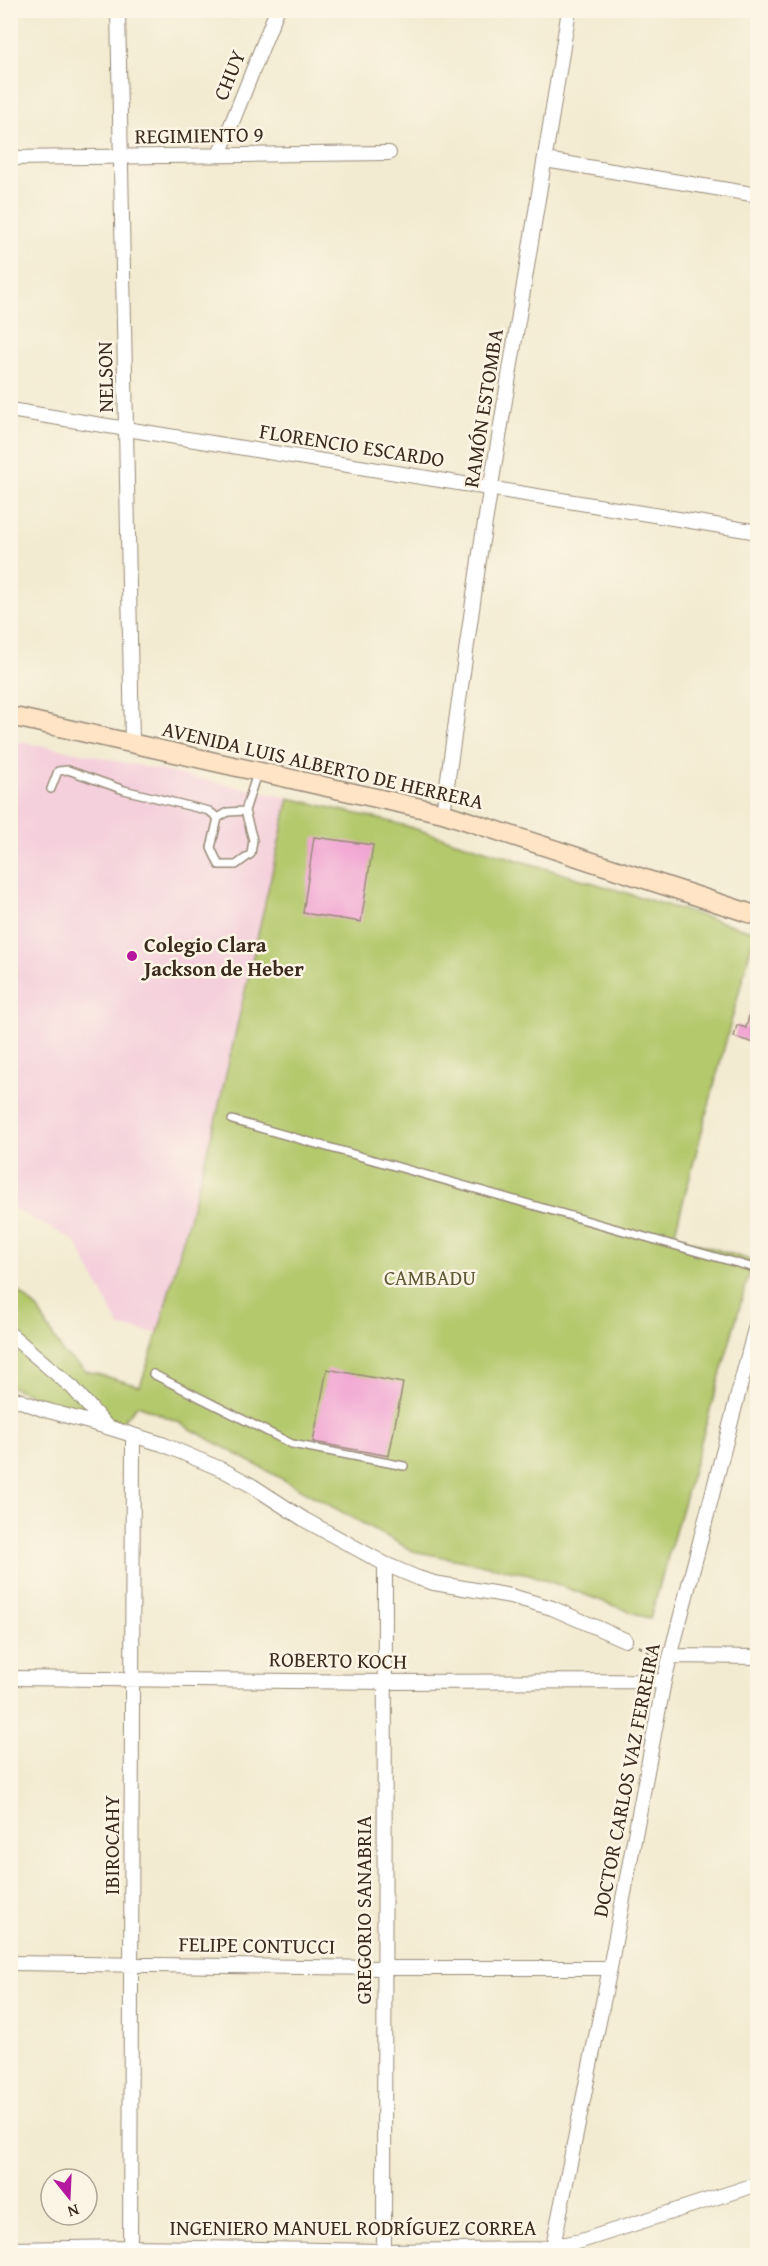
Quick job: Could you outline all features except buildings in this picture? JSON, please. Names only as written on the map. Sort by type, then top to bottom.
[{"type":"main road","name":"AVENIDA LUIS ALBERTO DE HERRERA","points":[[10,716],[443,813],[758,916]]},
{"type":"street","name":"NELSON","points":[[118,10],[132,742]]},
{"type":"street","name":"CHUY","points":[[219,155],[277,10]]},
{"type":"street","name":"RAMÓN ESTOMBA","points":[[443,813],[480,553],[568,10]]},
{"type":"street","name":"REGIMIENTO 9","points":[[10,158],[389,153]]},
{"type":"street","points":[[545,160],[758,195]]},
{"type":"street","name":"FLORENCIO ESCARDO","points":[[10,410],[758,532]]},
{"type":"street","name":"DOCTOR CARLOS VAZ FERREIRA","points":[[551,2252],[610,1968],[664,1681],[758,1317]]},
{"type":"street","points":[[10,1335],[38,1356],[73,1388],[107,1427]]},
{"type":"street","points":[[10,1397],[42,1409],[162,1444],[223,1470],[305,1520],[384,1564],[434,1583],[511,1596],[552,1608],[625,1640]]},
{"type":"street","name":"IBIROCAHY","points":[[130,2251],[133,1435]]},
{"type":"street","name":"GREGORIO SANABRIA","points":[[384,1564],[384,2253]]},
{"type":"street","points":[[672,1656],[758,1658]]},
{"type":"street","name":"ROBERTO KOCH","points":[[10,1678],[384,1682],[664,1681]]},
{"type":"street","name":"FELIPE CONTUCCI","points":[[10,1963],[383,1968],[610,1968]]},
{"type":"street","name":"INGENIERO MANUEL RODRÍGUEZ CORREA","points":[[10,2249],[384,2253],[551,2252],[758,2184]]},
{"type":"lane","points":[[51,789],[58,771],[68,770],[124,790],[209,811],[218,818]]},
{"type":"lane","points":[[245,811],[228,812],[218,818],[211,848],[219,865],[236,865],[251,854],[253,840],[245,811],[257,771]]},
{"type":"lane","points":[[232,1120],[758,1269]]},
{"type":"lane","points":[[153,1374],[292,1444],[405,1466]]},
{"type":"path","points":[[625,1640],[652,1653],[661,1666],[664,1681]]},
{"type":"shaded area","name":"Colegio Clara Jackson de Heber","points":[[10,740],[289,798],[217,1114],[158,1333],[120,1327],[75,1241],[11,1207]]},
{"type":"green space","name":"CAMBADU","points":[[289,798],[396,823],[755,932],[674,1236],[753,1261],[650,1619],[529,1574],[413,1551],[178,1422],[138,1405],[121,1423],[83,1416],[11,1387],[10,1283],[38,1310],[63,1353],[86,1371],[140,1386],[158,1333],[217,1114]]},
{"type":"place","name":"Colegio Clara Jackson de Heber","points":[[132,956]]}]
